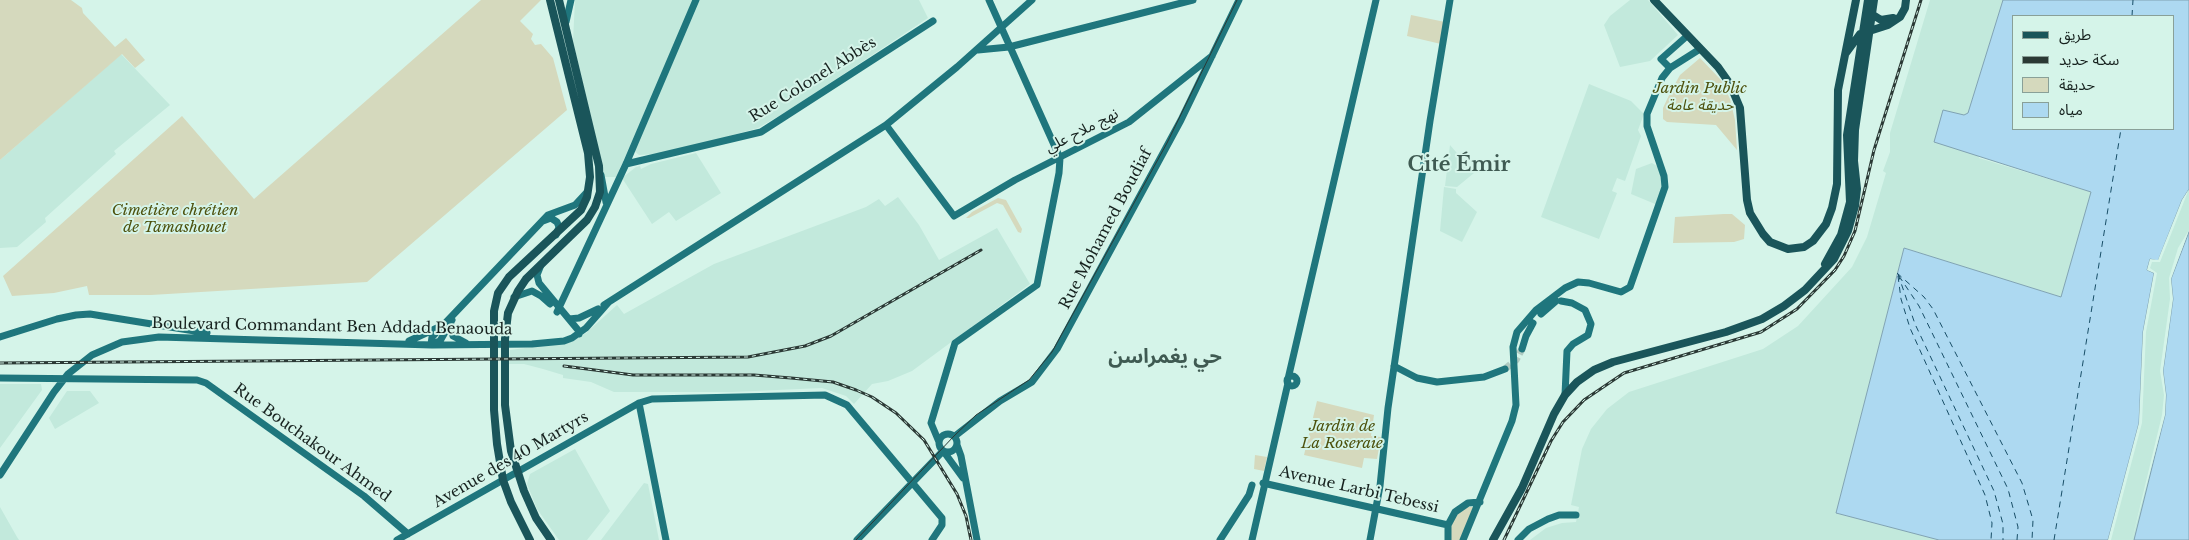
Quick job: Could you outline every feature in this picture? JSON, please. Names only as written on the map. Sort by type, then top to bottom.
[{"type":"main road","points":[[530,540],[511,502],[503,480],[495,422],[494,311],[503,284],[517,268],[581,210],[589,189],[588,153],[550,0]]},
{"type":"main road","points":[[559,0],[601,174],[606,204]]},
{"type":"main road","points":[[565,24],[571,0]]},
{"type":"main road","points":[[560,311],[606,204],[630,155],[696,0]]},
{"type":"main road","points":[[965,480],[944,451],[931,423],[955,343],[1037,285],[1060,173],[1060,158],[989,0]]},
{"type":"main road","name":"Boulevard Commandant Ben Addad Benaouda","points":[[577,332],[598,309],[622,292],[886,125],[981,47],[1032,0]]},
{"type":"main road","points":[[981,47],[1009,47],[1193,0]]},
{"type":"main road","name":"Rue Mohamed Boudiaf","points":[[952,435],[1000,401],[1032,382],[1045,367],[1111,251],[1181,120],[1239,0]]},
{"type":"main road","points":[[1220,540],[1249,495],[1266,474],[1376,0]]},
{"type":"main road","points":[[1370,540],[1380,486],[1394,366],[1430,121],[1450,0]]},
{"type":"main road","points":[[1654,0],[1725,77],[1738,99],[1742,121],[1746,200],[1750,213],[1770,242],[1788,249],[1804,247],[1813,241],[1826,224],[1832,208],[1837,184],[1836,116],[1842,59],[1856,0]]},
{"type":"main road","points":[[1863,0],[1866,8],[1873,15],[1886,20],[1899,13],[1906,0]]},
{"type":"main road","points":[[1820,275],[1841,235],[1849,210],[1851,194],[1847,135],[1868,0]]},
{"type":"main road","points":[[1493,540],[1520,493],[1552,419],[1565,395],[1577,382],[1594,370],[1613,362],[1726,332],[1757,321],[1784,306],[1820,275],[1845,240],[1854,214],[1857,189],[1854,161],[1855,130],[1874,0]]},
{"type":"main road","points":[[1842,59],[1857,36],[1888,25],[1900,17],[1904,13],[1906,0]]},
{"type":"main road","name":"Rue Colonel Abbès","points":[[626,164],[761,132],[933,21]]},
{"type":"main road","points":[[556,23],[565,24]]},
{"type":"main road","points":[[1670,68],[1661,59],[1687,36]]},
{"type":"main road","points":[[1464,540],[1512,421],[1516,405],[1512,347],[1517,332],[1536,310],[1573,284],[1589,282],[1621,292],[1627,290],[1631,284],[1665,188],[1664,176],[1646,120],[1657,86],[1670,68],[1700,49]]},
{"type":"main road","name":"نهج ملاح علي","points":[[886,125],[954,216],[1014,180],[1129,122],[1212,56]]},
{"type":"main road","points":[[630,155],[640,160]]},
{"type":"main road","points":[[601,174],[608,182],[617,180]]},
{"type":"main road","points":[[551,540],[536,518],[517,472],[507,432],[505,339],[507,320],[514,297],[521,285],[581,227],[591,213],[600,192],[601,174]]},
{"type":"main road","points":[[455,313],[442,339],[432,345],[430,342],[432,337],[543,221],[551,213],[578,202],[589,189]]},
{"type":"main road","points":[[543,221],[551,218],[557,222],[559,227],[556,234]]},
{"type":"main road","points":[[544,261],[538,271],[537,278],[540,286],[577,332]]},
{"type":"main road","points":[[514,297],[532,292],[541,296],[569,319],[577,332]]},
{"type":"main road","points":[[1541,314],[1558,301],[1572,303],[1585,310],[1591,324],[1588,336],[1572,344],[1567,351],[1565,395]]},
{"type":"main road","name":"Boulevard Commandant Ben Addad Benaouda","points":[[0,475],[54,392],[73,369],[107,348],[122,342],[143,338],[231,337],[432,345],[558,342],[577,332],[604,310],[608,303]]},
{"type":"main road","points":[[569,319],[579,318],[598,309]]},
{"type":"main road","points":[[403,343],[427,334],[455,313]]},
{"type":"main road","points":[[0,337],[57,319],[90,314],[231,337]]},
{"type":"main road","points":[[452,320],[450,330],[453,336],[473,345]]},
{"type":"main road","points":[[1522,349],[1533,323]]},
{"type":"main road","points":[[1394,366],[1417,378],[1437,382],[1484,377],[1505,369]]},
{"type":"main road","name":"Rue Bouchakour Ahmed","points":[[0,378],[197,380],[206,383],[364,496],[408,534]]},
{"type":"main road","points":[[1567,379],[1577,382]]},
{"type":"main road","name":"Avenue des 40 Martyrs","points":[[397,540],[639,403],[652,399],[825,395],[848,404],[899,469],[913,482],[942,518],[942,525],[932,540]]},
{"type":"main road","points":[[639,403],[666,540]]},
{"type":"main road","points":[[933,429],[952,435],[957,445],[977,540]]},
{"type":"main road","points":[[939,442],[942,436],[952,435]]},
{"type":"main road","points":[[857,540],[944,451],[952,451],[957,445]]},
{"type":"main road","points":[[1252,540],[1260,497],[1258,483]]},
{"type":"main road","name":"Avenue Larbi Tebessi","points":[[1258,483],[1376,507],[1448,525]]},
{"type":"main road","points":[[1448,540],[1448,525],[1462,506],[1474,501],[1480,502]]},
{"type":"main road","points":[[1518,540],[1528,529],[1548,518],[1559,515],[1576,515]]},
{"type":"shaded area","points":[[575,0],[695,0],[616,177],[605,177],[573,41]]},
{"type":"shaded area","points":[[700,0],[919,0],[928,18],[791,109],[758,128],[697,145],[657,154],[639,155],[634,151]]},
{"type":"shaded area","points":[[1630,0],[1648,0],[1678,35],[1650,61],[1620,67],[1604,25],[1610,16]]},
{"type":"shaded area","points":[[1930,0],[2003,0],[1968,113],[1964,115],[1979,158],[2091,192],[2061,297],[1904,248],[1836,513],[1939,540],[1530,540],[1546,528],[1562,523],[1576,522],[1579,507],[1571,505],[1582,449],[1591,429],[1607,409],[1629,392],[1763,349],[1798,326],[1852,267],[1867,237],[1886,173],[1883,171],[1890,152],[1890,133]]},
{"type":"shaded area","points":[[121,54],[170,105],[114,151],[116,154],[45,218],[46,222],[17,247],[0,248],[0,160]]},
{"type":"shaded area","points":[[1589,84],[1631,101],[1644,114],[1638,130],[1641,136],[1625,181],[1617,178],[1612,191],[1617,193],[1599,239],[1541,217]]},
{"type":"shaded area","points":[[1450,145],[1474,173],[1457,187],[1445,186]]},
{"type":"shaded area","points":[[696,153],[721,193],[676,221],[669,212],[652,224],[622,178],[636,167],[640,166],[641,169],[651,164]]},
{"type":"shaded area","points":[[1652,163],[1660,168],[1664,176],[1660,206],[1631,194],[1636,169]]},
{"type":"shaded area","points":[[1444,187],[1456,189],[1456,193],[1477,212],[1462,242],[1440,231]]},
{"type":"shaded area","points":[[2189,189],[2189,232],[2181,249],[2165,415],[2161,435],[2134,540],[2108,540],[2139,423],[2147,270]]},
{"type":"shaded area","points":[[898,197],[919,225],[939,260],[997,228],[1030,284],[912,371],[888,381],[872,384],[854,404],[846,396],[822,388],[732,392],[614,392],[591,382],[563,378],[563,375],[543,369],[524,364],[509,364],[510,350],[571,342],[586,333],[617,305],[624,314],[714,264],[866,207],[879,199],[885,206]]},
{"type":"shaded area","points":[[0,384],[41,384],[42,390],[0,448]]},
{"type":"shaded area","points":[[67,391],[90,391],[99,403],[55,429],[49,418]]},
{"type":"shaded area","points":[[575,449],[610,511],[587,540],[559,540],[537,509],[527,484],[530,474]]},
{"type":"shaded area","points":[[644,483],[648,484],[659,540],[601,540]]},
{"type":"shaded area","points":[[0,507],[17,537],[19,540],[0,540]]},
{"type":"green space","points":[[0,0],[71,0],[82,8],[83,13],[115,47],[126,38],[145,60],[135,68],[122,54],[0,160]]},
{"type":"green space","name":"Cimetière chrétien de Tamashouet","points":[[481,0],[541,0],[520,21],[533,34],[531,39],[535,45],[541,44],[553,58],[567,110],[367,282],[151,295],[89,295],[87,286],[54,293],[12,296],[3,276],[182,116],[254,199]]},
{"type":"green space","points":[[1411,15],[1445,22],[1441,44],[1407,36]]},
{"type":"green space","name":"Jardin Public حديقة عامة","points":[[1700,58],[1721,80],[1730,99],[1735,120],[1737,150],[1716,125],[1667,122],[1663,119],[1663,108],[1680,75]]},
{"type":"green space","points":[[998,198],[1006,200],[1022,229],[1021,233],[1018,232],[1003,205],[997,203],[966,218],[972,212]]},
{"type":"green space","points":[[1732,214],[1745,225],[1744,239],[1734,242],[1673,243],[1675,217]]},
{"type":"green space","name":"Jardin de La Roseraie","points":[[1317,401],[1374,415],[1371,436],[1381,437],[1377,459],[1364,458],[1362,468],[1304,455]]},
{"type":"green space","points":[[1255,455],[1267,457],[1264,471],[1254,469]]},
{"type":"green space","points":[[1468,507],[1476,507],[1462,540],[1451,540],[1451,526],[1457,513]]},
{"type":"water","points":[[2003,0],[2189,0],[2189,189],[2182,200],[2158,261],[2150,259],[2147,270],[2154,273],[2143,332],[2139,423],[2108,540],[1939,540],[1836,513],[1904,248],[2061,297],[2091,192],[1934,142],[1943,110],[1964,115],[1968,113]]},
{"type":"water","points":[[2189,232],[2189,540],[2134,540],[2165,415],[2166,395],[2163,371],[2173,299],[2171,279]]},
{"type":"pier","points":[[2189,189],[2160,262],[2152,262],[2150,268],[2157,273],[2146,332],[2142,423],[2111,540],[2108,540],[2139,423],[2143,332],[2154,273],[2147,270],[2150,259],[2158,260],[2182,200]]},
{"type":"pier","points":[[2189,230],[2171,279],[2173,299],[2163,371],[2166,395],[2165,415],[2132,540],[2162,415],[2164,395],[2160,371],[2170,299],[2169,278],[2178,248]]},
{"type":"ferry route","points":[[2132,15],[2133,0]]},
{"type":"ferry route","points":[[2054,540],[2121,130]]},
{"type":"ferry route","points":[[1897,273],[1924,297],[1933,309],[2022,483],[2033,520],[2032,540]]},
{"type":"ferry route","points":[[1898,274],[1915,324],[1994,491],[2003,524],[2003,540]]},
{"type":"ferry route","points":[[1898,276],[1901,299],[1910,328],[1985,495],[1992,523],[1991,540]]},
{"type":"ferry route","points":[[1899,276],[1919,306],[2008,489],[2018,527],[2017,540]]},
{"type":"tunnel","points":[[1505,369],[1516,360],[1522,349]]},
{"type":"tram line","points":[[856,540],[954,436],[976,415],[1029,380],[1052,352],[1167,143],[1237,0]]},
{"type":"railway","points":[[1504,540],[1551,441],[1563,422],[1584,400],[1624,373],[1761,332],[1797,309],[1835,270],[1844,256],[1855,231],[1874,150],[1921,0]]},
{"type":"railway","points":[[0,363],[748,357],[805,346],[831,336],[981,250]]},
{"type":"railway","points":[[564,366],[633,375],[754,375],[791,378],[833,382],[856,390],[872,397],[896,413],[924,440],[957,494],[966,516],[971,540]]},
{"type":"district","name":"Cité Émir","points":[[1459,165]]},
{"type":"district","name":"حي يغمراسن","points":[[1165,357]]}]
